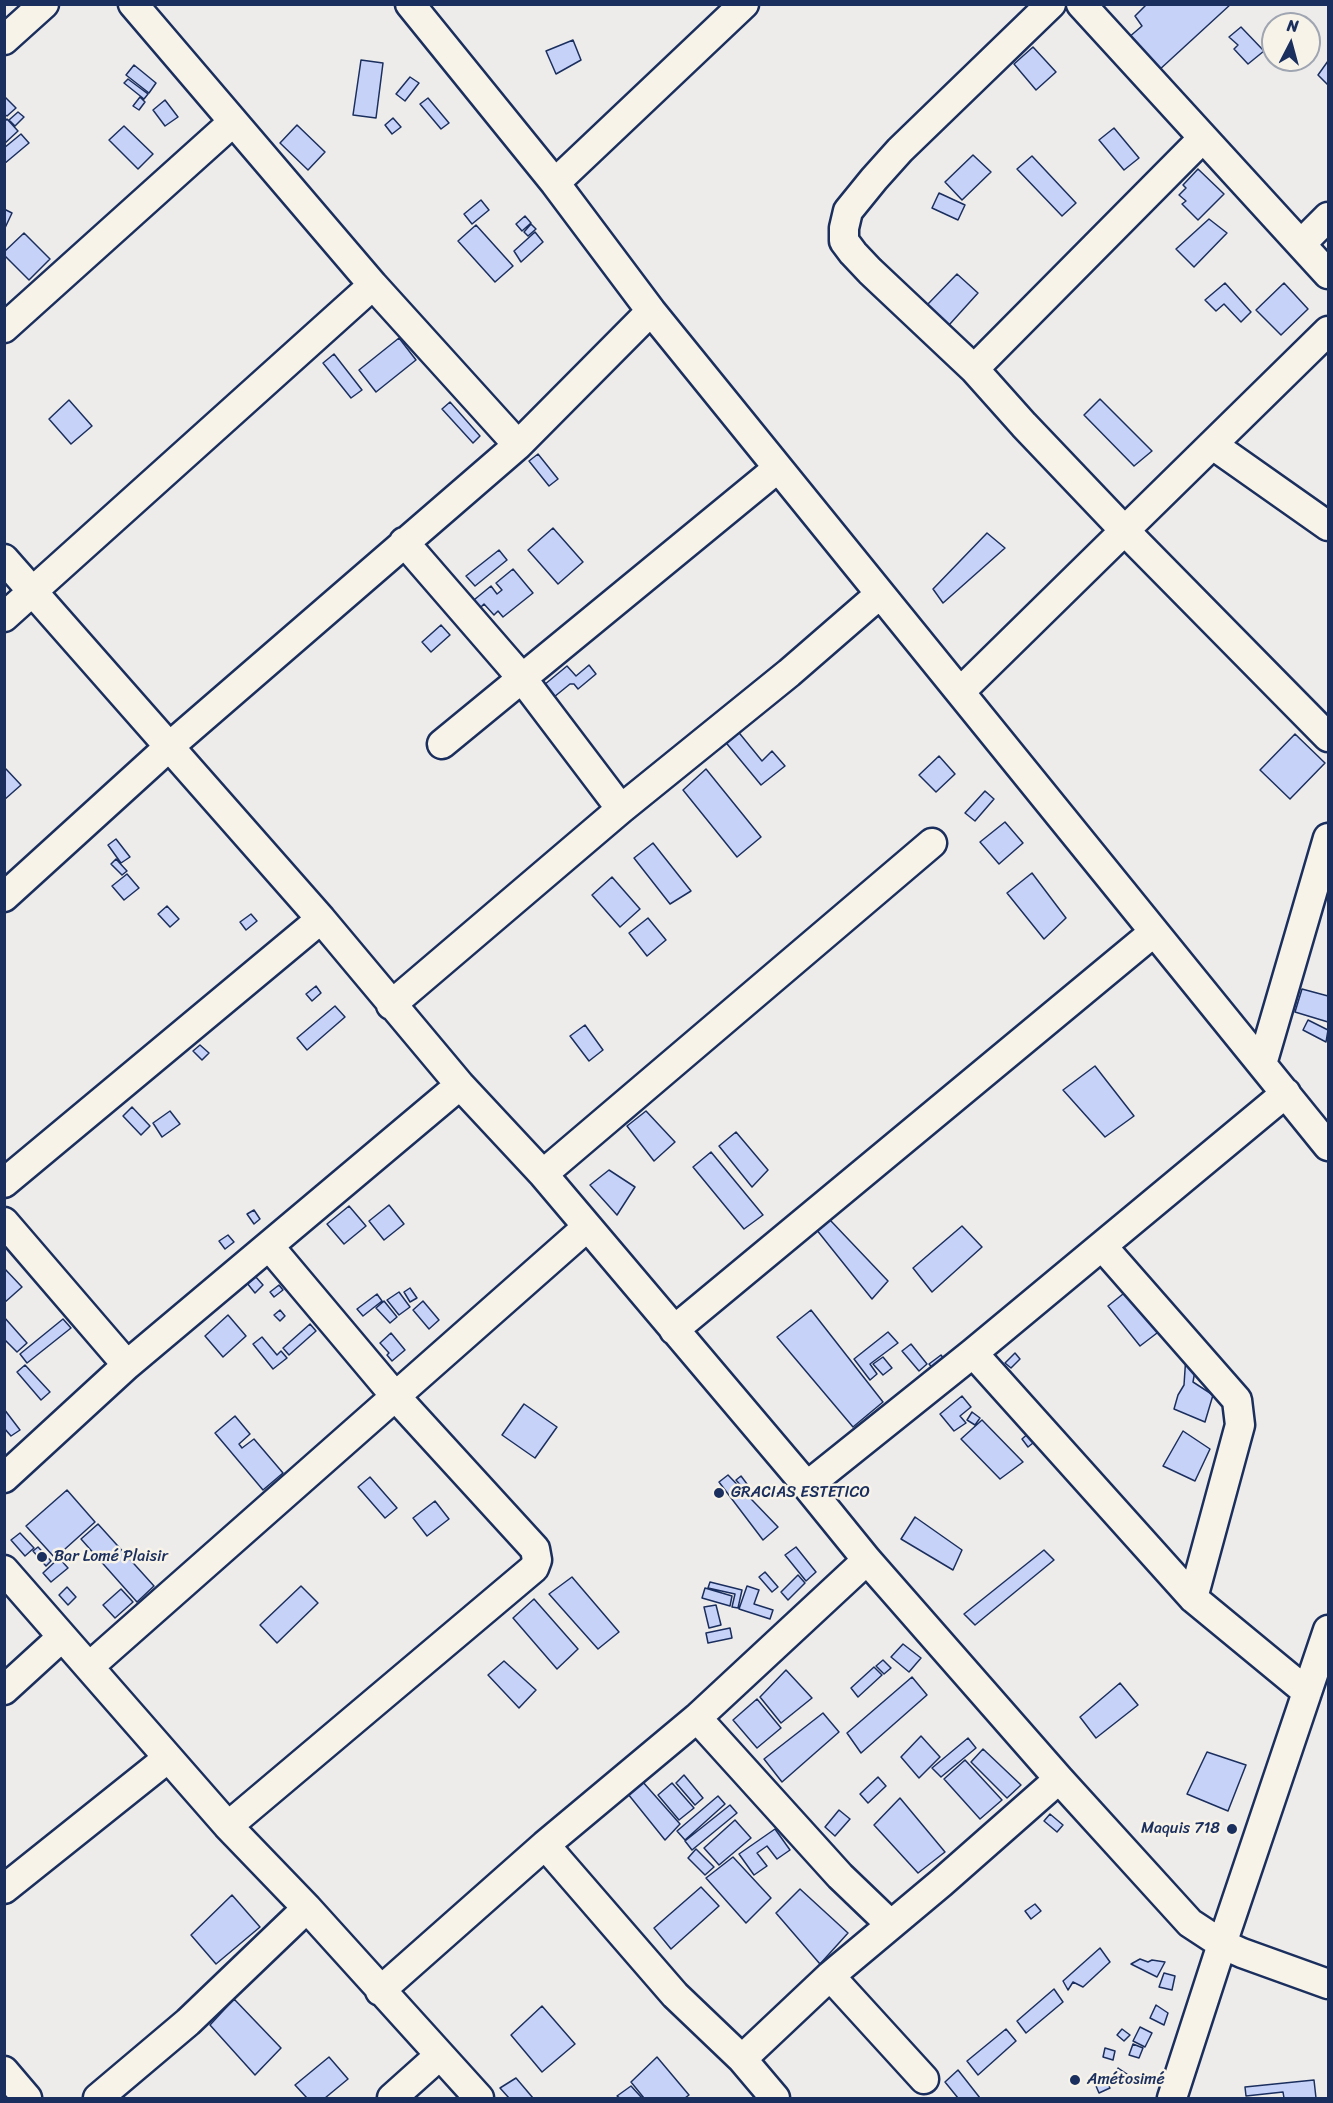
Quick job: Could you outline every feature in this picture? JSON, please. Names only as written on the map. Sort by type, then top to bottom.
[{"type":"street","points":[[4,40],[44,4]]},
{"type":"street","points":[[133,4],[373,285],[518,445]]},
{"type":"street","points":[[410,4],[555,183],[651,311],[1329,1146]]},
{"type":"street","points":[[555,183],[744,4]]},
{"type":"street","points":[[1051,4],[900,150],[848,211],[844,241],[853,254],[974,369],[1125,531],[1329,737]]},
{"type":"street","points":[[1081,4],[1329,274]]},
{"type":"street","points":[[4,328],[233,122]]},
{"type":"street","points":[[974,369],[1203,138]]},
{"type":"street","points":[[1301,244],[1329,217]]},
{"type":"street","points":[[4,617],[373,285]]},
{"type":"street","points":[[4,897],[170,746],[518,445],[651,311]]},
{"type":"street","points":[[960,692],[1329,332]]},
{"type":"street","points":[[1213,445],[1329,526]]},
{"type":"street","points":[[442,744],[778,468]]},
{"type":"street","points":[[404,542],[521,677],[621,809]]},
{"type":"street","points":[[4,559],[321,919],[460,1085],[543,1174],[867,1560],[1059,1779],[1190,1923],[1222,1944],[1242,1953],[1329,1984]]},
{"type":"street","points":[[391,1005],[621,809],[789,673],[880,594]]},
{"type":"street","points":[[1262,1064],[1329,838]]},
{"type":"street","points":[[543,1174],[932,843]]},
{"type":"street","points":[[4,1183],[321,919]]},
{"type":"street","points":[[674,1330],[1154,932]]},
{"type":"street","points":[[4,1478],[127,1365],[460,1085]]},
{"type":"street","points":[[807,1486],[973,1353],[1286,1094]]},
{"type":"street","points":[[4,1222],[127,1365]]},
{"type":"street","points":[[90,1666],[586,1228]]},
{"type":"street","points":[[228,1826],[534,1568],[537,1560],[535,1549],[396,1397],[269,1246]]},
{"type":"street","points":[[1102,1246],[1237,1400],[1240,1412],[1239,1425],[1193,1599]]},
{"type":"street","points":[[973,1353],[1193,1599],[1307,1692]]},
{"type":"street","points":[[380,1991],[544,1845],[697,1718],[867,1560]]},
{"type":"street","points":[[4,1570],[228,1826],[307,1908],[478,2098]]},
{"type":"street","points":[[1173,2098],[1222,1944],[1329,1630]]},
{"type":"street","points":[[4,1690],[62,1637]]},
{"type":"street","points":[[697,1718],[840,1876],[890,1924]]},
{"type":"street","points":[[4,1889],[168,1758]]},
{"type":"street","points":[[742,2059],[830,1976],[1059,1779]]},
{"type":"street","points":[[544,1845],[675,1995],[742,2059],[775,2098]]},
{"type":"street","points":[[98,2098],[188,2022],[307,1908]]},
{"type":"street","points":[[830,1976],[924,2079]]},
{"type":"street","points":[[392,2098],[440,2055]]},
{"type":"street","points":[[4,2071],[27,2098]]},
{"type":"building","points":[[1147,4],[1231,4],[1158,71],[1128,38],[1142,26],[1135,16]]},
{"type":"building","points":[[1241,27],[1261,48],[1261,53],[1248,64],[1234,49],[1238,45],[1229,37]]},
{"type":"building","points":[[573,40],[581,60],[556,74],[546,51]]},
{"type":"building","points":[[1033,47],[1056,72],[1036,90],[1014,64]]},
{"type":"building","points":[[361,60],[383,63],[376,118],[353,115]]},
{"type":"building","points":[[1328,61],[1328,85],[1318,75]]},
{"type":"building","points":[[134,65],[156,83],[149,93],[126,75]]},
{"type":"building","points":[[410,77],[419,83],[405,101],[396,94]]},
{"type":"building","points":[[128,79],[148,94],[144,99],[124,83]]},
{"type":"building","points":[[4,96],[16,108],[7,116],[4,114]]},
{"type":"building","points":[[140,97],[145,102],[139,110],[133,106]]},
{"type":"building","points":[[428,98],[449,123],[441,129],[420,104]]},
{"type":"building","points":[[165,100],[178,117],[165,126],[153,110]]},
{"type":"building","points":[[18,112],[24,117],[15,126],[9,120]]},
{"type":"building","points":[[393,118],[401,127],[392,134],[385,125]]},
{"type":"building","points":[[7,119],[18,131],[4,144],[4,122]]},
{"type":"building","points":[[297,125],[325,152],[308,170],[280,143]]},
{"type":"building","points":[[124,126],[153,154],[138,169],[109,140]]},
{"type":"building","points":[[1114,128],[1139,158],[1124,170],[1099,140]]},
{"type":"building","points":[[21,134],[29,143],[4,164],[4,148]]},
{"type":"building","points":[[973,155],[991,172],[962,200],[945,182]]},
{"type":"building","points":[[1032,156],[1076,203],[1062,216],[1017,169]]},
{"type":"building","points":[[1198,169],[1224,194],[1198,220],[1182,204],[1186,201],[1179,195],[1186,188],[1183,185]]},
{"type":"building","points":[[939,193],[965,205],[958,220],[932,208]]},
{"type":"building","points":[[481,200],[489,210],[472,224],[464,214]]},
{"type":"building","points":[[4,209],[12,213],[4,230]]},
{"type":"building","points":[[525,216],[531,223],[522,231],[516,224]]},
{"type":"building","points":[[1209,219],[1227,233],[1194,267],[1176,249]]},
{"type":"building","points":[[531,224],[536,229],[528,236],[524,232]]},
{"type":"building","points":[[476,225],[513,266],[495,282],[458,241]]},
{"type":"building","points":[[535,232],[543,242],[521,262],[514,251]]},
{"type":"building","points":[[24,233],[50,259],[29,280],[4,255],[4,252]]},
{"type":"building","points":[[957,274],[978,293],[949,325],[927,305]]},
{"type":"building","points":[[1225,283],[1251,312],[1241,322],[1224,304],[1216,311],[1205,300]]},
{"type":"building","points":[[1284,283],[1308,309],[1281,335],[1256,310]]},
{"type":"building","points":[[399,338],[416,360],[376,392],[359,370]]},
{"type":"building","points":[[334,354],[362,390],[351,398],[323,363]]},
{"type":"building","points":[[1100,399],[1152,451],[1134,466],[1084,415]]},
{"type":"building","points":[[69,400],[92,426],[71,444],[49,419]]},
{"type":"building","points":[[450,402],[480,436],[473,443],[442,409]]},
{"type":"building","points":[[538,454],[558,479],[549,486],[529,461]]},
{"type":"building","points":[[553,528],[583,562],[558,584],[528,550]]},
{"type":"building","points":[[987,533],[1005,548],[943,603],[933,589]]},
{"type":"building","points":[[499,550],[507,560],[475,586],[466,576]]},
{"type":"building","points":[[513,569],[533,593],[503,617],[498,611],[494,615],[484,604],[476,612],[469,604],[491,586],[497,594],[502,590],[496,583]]},
{"type":"building","points":[[441,625],[450,635],[431,652],[422,642]]},
{"type":"building","points":[[589,665],[596,674],[578,689],[574,684],[570,684],[554,697],[544,685],[567,666],[576,676]]},
{"type":"building","points":[[736,729],[762,761],[772,751],[785,766],[761,785],[723,739]]},
{"type":"building","points":[[1295,734],[1325,763],[1290,799],[1260,770]]},
{"type":"building","points":[[939,756],[955,774],[936,792],[919,775]]},
{"type":"building","points":[[6,769],[21,785],[4,800],[4,770]]},
{"type":"building","points":[[706,769],[761,837],[737,857],[683,790]]},
{"type":"building","points":[[985,791],[994,799],[975,821],[965,813]]},
{"type":"building","points":[[1005,822],[1023,843],[999,864],[980,842]]},
{"type":"building","points":[[116,839],[130,857],[121,863],[108,845]]},
{"type":"building","points":[[653,843],[691,891],[670,904],[634,858]]},
{"type":"building","points":[[116,859],[127,871],[122,875],[111,864]]},
{"type":"building","points":[[1032,873],[1066,918],[1044,939],[1007,893]]},
{"type":"building","points":[[127,874],[139,888],[124,900],[112,886]]},
{"type":"building","points":[[612,877],[640,909],[620,927],[592,895]]},
{"type":"building","points":[[167,906],[179,919],[170,927],[158,914]]},
{"type":"building","points":[[251,914],[257,921],[246,930],[240,922]]},
{"type":"building","points":[[648,918],[666,940],[647,956],[629,933]]},
{"type":"building","points":[[316,986],[321,993],[312,1001],[306,994]]},
{"type":"building","points":[[1302,989],[1328,996],[1328,1022],[1295,1012]]},
{"type":"building","points":[[335,1006],[345,1017],[307,1050],[297,1038]]},
{"type":"building","points":[[1308,1020],[1328,1030],[1326,1042],[1303,1030]]},
{"type":"building","points":[[585,1025],[603,1050],[589,1061],[570,1036]]},
{"type":"building","points":[[200,1045],[209,1053],[202,1060],[193,1051]]},
{"type":"building","points":[[1095,1066],[1134,1116],[1105,1137],[1063,1090]]},
{"type":"building","points":[[132,1107],[150,1126],[141,1135],[123,1116]]},
{"type":"building","points":[[170,1111],[180,1124],[162,1137],[153,1123]]},
{"type":"building","points":[[646,1111],[675,1142],[654,1161],[627,1126]]},
{"type":"building","points":[[736,1132],[768,1170],[752,1187],[719,1146]]},
{"type":"building","points":[[711,1152],[763,1215],[744,1229],[693,1167]]},
{"type":"building","points":[[609,1170],[635,1187],[617,1215],[590,1185]]},
{"type":"building","points":[[389,1205],[404,1224],[384,1240],[369,1221]]},
{"type":"building","points":[[349,1206],[366,1226],[344,1244],[327,1224]]},
{"type":"building","points":[[254,1210],[260,1219],[254,1224],[247,1214]]},
{"type":"building","points":[[830,1220],[888,1281],[872,1299],[816,1229]]},
{"type":"building","points":[[962,1226],[982,1247],[932,1292],[913,1268]]},
{"type":"building","points":[[228,1235],[234,1242],[225,1249],[219,1241]]},
{"type":"building","points":[[4,1268],[22,1287],[4,1303]]},
{"type":"building","points":[[255,1276],[263,1285],[255,1293],[247,1283]]},
{"type":"building","points":[[279,1285],[283,1290],[274,1297],[270,1292]]},
{"type":"building","points":[[410,1288],[417,1298],[410,1302],[404,1292]]},
{"type":"building","points":[[1128,1290],[1161,1330],[1140,1346],[1108,1306]]},
{"type":"building","points":[[399,1292],[410,1307],[399,1315],[387,1300]]},
{"type":"building","points":[[377,1294],[382,1301],[363,1316],[357,1309]]},
{"type":"building","points":[[384,1301],[397,1317],[390,1323],[376,1308]]},
{"type":"building","points":[[423,1301],[439,1320],[429,1329],[413,1310]]},
{"type":"building","points":[[280,1310],[285,1316],[280,1321],[274,1315]]},
{"type":"building","points":[[811,1310],[883,1402],[853,1427],[777,1337]]},
{"type":"building","points":[[228,1315],[246,1336],[223,1357],[205,1336]]},
{"type":"building","points":[[4,1317],[27,1343],[17,1352],[4,1339]]},
{"type":"building","points":[[63,1319],[71,1328],[27,1363],[20,1354]]},
{"type":"building","points":[[310,1324],[316,1331],[289,1355],[283,1348]]},
{"type":"building","points":[[888,1332],[898,1343],[870,1364],[877,1374],[870,1380],[854,1359]]},
{"type":"building","points":[[391,1333],[405,1350],[392,1361],[387,1355],[389,1353],[380,1343]]},
{"type":"building","points":[[262,1337],[277,1355],[281,1351],[287,1358],[273,1369],[253,1344]]},
{"type":"building","points":[[911,1344],[927,1364],[919,1371],[902,1351]]},
{"type":"building","points":[[1015,1353],[1020,1359],[1011,1368],[1005,1363]]},
{"type":"building","points":[[941,1355],[947,1363],[936,1372],[929,1364]]},
{"type":"building","points":[[1186,1355],[1196,1365],[1193,1382],[1213,1395],[1205,1422],[1174,1409],[1184,1385]]},
{"type":"building","points":[[883,1357],[892,1368],[883,1375],[873,1364]]},
{"type":"building","points":[[25,1365],[50,1392],[41,1400],[17,1372]]},
{"type":"building","points":[[962,1396],[971,1407],[960,1416],[966,1423],[954,1431],[940,1414]]},
{"type":"building","points":[[524,1404],[557,1427],[535,1458],[502,1435]]},
{"type":"building","points":[[4,1409],[20,1430],[11,1436],[4,1428]]},
{"type":"building","points":[[972,1412],[980,1418],[975,1425],[967,1420]]},
{"type":"building","points":[[235,1416],[250,1434],[239,1444],[242,1448],[254,1439],[283,1473],[263,1490],[215,1433]]},
{"type":"building","points":[[982,1420],[1023,1462],[1000,1479],[961,1439]]},
{"type":"building","points":[[1031,1431],[1038,1439],[1028,1447],[1022,1439]]},
{"type":"building","points":[[1183,1431],[1210,1449],[1195,1481],[1163,1466]]},
{"type":"building","points":[[728,1475],[778,1527],[763,1540],[719,1482]]},
{"type":"building","points":[[741,1476],[747,1484],[743,1488],[736,1480]]},
{"type":"building","points":[[370,1477],[397,1508],[385,1518],[358,1487]]},
{"type":"building","points":[[67,1490],[95,1522],[55,1558],[26,1526]]},
{"type":"building","points":[[435,1501],[449,1519],[427,1536],[413,1518]]},
{"type":"building","points":[[915,1517],[962,1550],[953,1570],[901,1539]]},
{"type":"building","points":[[98,1524],[154,1586],[137,1602],[81,1539]]},
{"type":"building","points":[[20,1533],[34,1548],[25,1556],[11,1540]]},
{"type":"building","points":[[38,1547],[51,1561],[46,1566],[33,1551]]},
{"type":"building","points":[[796,1547],[816,1572],[806,1581],[785,1555]]},
{"type":"building","points":[[1044,1550],[1054,1560],[975,1625],[964,1614]]},
{"type":"building","points":[[59,1558],[68,1568],[51,1582],[43,1573]]},
{"type":"building","points":[[765,1572],[778,1587],[772,1592],[759,1577]]},
{"type":"building","points":[[798,1575],[805,1583],[788,1600],[781,1592]]},
{"type":"building","points":[[572,1577],[619,1632],[598,1649],[549,1594]]},
{"type":"building","points":[[710,1582],[742,1590],[738,1608],[732,1607],[735,1594],[708,1588]]},
{"type":"building","points":[[301,1586],[318,1603],[277,1643],[260,1625]]},
{"type":"building","points":[[747,1586],[759,1590],[754,1604],[773,1610],[770,1619],[739,1609]]},
{"type":"building","points":[[67,1587],[76,1597],[68,1605],[59,1595]]},
{"type":"building","points":[[705,1588],[732,1596],[730,1606],[702,1598]]},
{"type":"building","points":[[121,1589],[133,1602],[115,1618],[103,1605]]},
{"type":"building","points":[[534,1599],[578,1649],[557,1669],[513,1618]]},
{"type":"building","points":[[716,1605],[721,1625],[709,1628],[704,1607]]},
{"type":"building","points":[[730,1628],[732,1638],[708,1643],[706,1633]]},
{"type":"building","points":[[903,1644],[921,1658],[909,1672],[891,1657]]},
{"type":"building","points":[[883,1660],[891,1668],[884,1674],[876,1666]]},
{"type":"building","points":[[504,1661],[536,1690],[519,1708],[488,1675]]},
{"type":"building","points":[[874,1667],[882,1675],[858,1697],[851,1688]]},
{"type":"building","points":[[786,1670],[812,1698],[781,1723],[760,1697]]},
{"type":"building","points":[[912,1677],[927,1695],[861,1753],[847,1733]]},
{"type":"building","points":[[1120,1683],[1138,1705],[1096,1738],[1080,1717]]},
{"type":"building","points":[[757,1699],[781,1728],[757,1748],[733,1720]]},
{"type":"building","points":[[823,1713],[839,1732],[782,1782],[764,1759]]},
{"type":"building","points":[[921,1736],[940,1757],[919,1778],[901,1757]]},
{"type":"building","points":[[968,1738],[976,1748],[941,1777],[932,1768]]},
{"type":"building","points":[[983,1749],[1021,1785],[1007,1798],[971,1762]]},
{"type":"building","points":[[1207,1752],[1246,1765],[1228,1811],[1187,1794]]},
{"type":"building","points":[[965,1760],[1002,1800],[980,1819],[944,1779]]},
{"type":"building","points":[[684,1775],[703,1798],[695,1805],[676,1783]]},
{"type":"building","points":[[878,1777],[886,1786],[868,1803],[860,1794]]},
{"type":"building","points":[[642,1781],[680,1824],[665,1840],[628,1794]]},
{"type":"building","points":[[672,1783],[694,1808],[679,1820],[658,1795]]},
{"type":"building","points":[[718,1796],[725,1804],[685,1840],[677,1831]]},
{"type":"building","points":[[900,1798],[945,1852],[918,1873],[874,1825]]},
{"type":"building","points":[[730,1805],[737,1813],[692,1850],[685,1841]]},
{"type":"building","points":[[839,1810],[850,1819],[835,1836],[825,1827]]},
{"type":"building","points":[[1050,1814],[1063,1825],[1057,1832],[1044,1821]]},
{"type":"building","points":[[735,1820],[751,1838],[719,1865],[704,1848]]},
{"type":"building","points":[[775,1829],[790,1850],[777,1859],[767,1846],[757,1853],[767,1866],[754,1875],[739,1854]]},
{"type":"building","points":[[696,1849],[714,1867],[705,1875],[688,1858]]},
{"type":"building","points":[[733,1857],[771,1898],[746,1923],[706,1878]]},
{"type":"building","points":[[701,1887],[719,1906],[671,1949],[654,1928]]},
{"type":"building","points":[[800,1889],[848,1933],[820,1964],[776,1913]]},
{"type":"building","points":[[232,1895],[260,1927],[216,1964],[191,1935]]},
{"type":"building","points":[[1035,1904],[1041,1911],[1031,1919],[1025,1911]]},
{"type":"building","points":[[1100,1948],[1110,1962],[1083,1987],[1073,1982],[1068,1990],[1063,1981]]},
{"type":"building","points":[[1140,1959],[1148,1962],[1152,1960],[1165,1962],[1157,1977],[1131,1964]]},
{"type":"building","points":[[1164,1973],[1175,1976],[1172,1990],[1159,1987]]},
{"type":"building","points":[[1054,1989],[1063,2002],[1026,2033],[1017,2021]]},
{"type":"building","points":[[234,1999],[281,2048],[255,2075],[210,2025]]},
{"type":"building","points":[[1156,2005],[1168,2013],[1164,2025],[1150,2018]]},
{"type":"building","points":[[542,2006],[575,2044],[542,2072],[511,2035]]},
{"type":"building","points":[[1140,2027],[1152,2033],[1145,2047],[1133,2041]]},
{"type":"building","points":[[1006,2029],[1016,2041],[978,2075],[967,2061]]},
{"type":"building","points":[[1122,2029],[1130,2035],[1124,2041],[1117,2035]]},
{"type":"building","points":[[1133,2044],[1143,2048],[1139,2058],[1129,2055]]},
{"type":"building","points":[[1105,2048],[1115,2051],[1113,2060],[1103,2057]]},
{"type":"building","points":[[329,2057],[348,2079],[325,2098],[307,2098],[295,2085]]},
{"type":"building","points":[[657,2057],[689,2095],[685,2098],[644,2098],[631,2082]]},
{"type":"building","points":[[1118,2068],[1127,2074],[1122,2082],[1113,2077]]},
{"type":"building","points":[[958,2070],[980,2098],[958,2098],[945,2082]]},
{"type":"building","points":[[516,2078],[533,2098],[509,2098],[500,2088]]},
{"type":"building","points":[[1314,2080],[1316,2098],[1284,2098],[1283,2092],[1246,2096],[1245,2087]]},
{"type":"building","points":[[1106,2081],[1110,2088],[1099,2093],[1096,2086]]},
{"type":"building","points":[[631,2086],[642,2098],[617,2096]]},
{"type":"place","name":"GRACIAS ESTETICO","points":[[719,1493]]},
{"type":"place","name":"Bar Lomé Plaisir","points":[[42,1557]]},
{"type":"place","name":"Maquis 718","points":[[1232,1829]]},
{"type":"place","name":"Amétosimé","points":[[1075,2080]]}]
